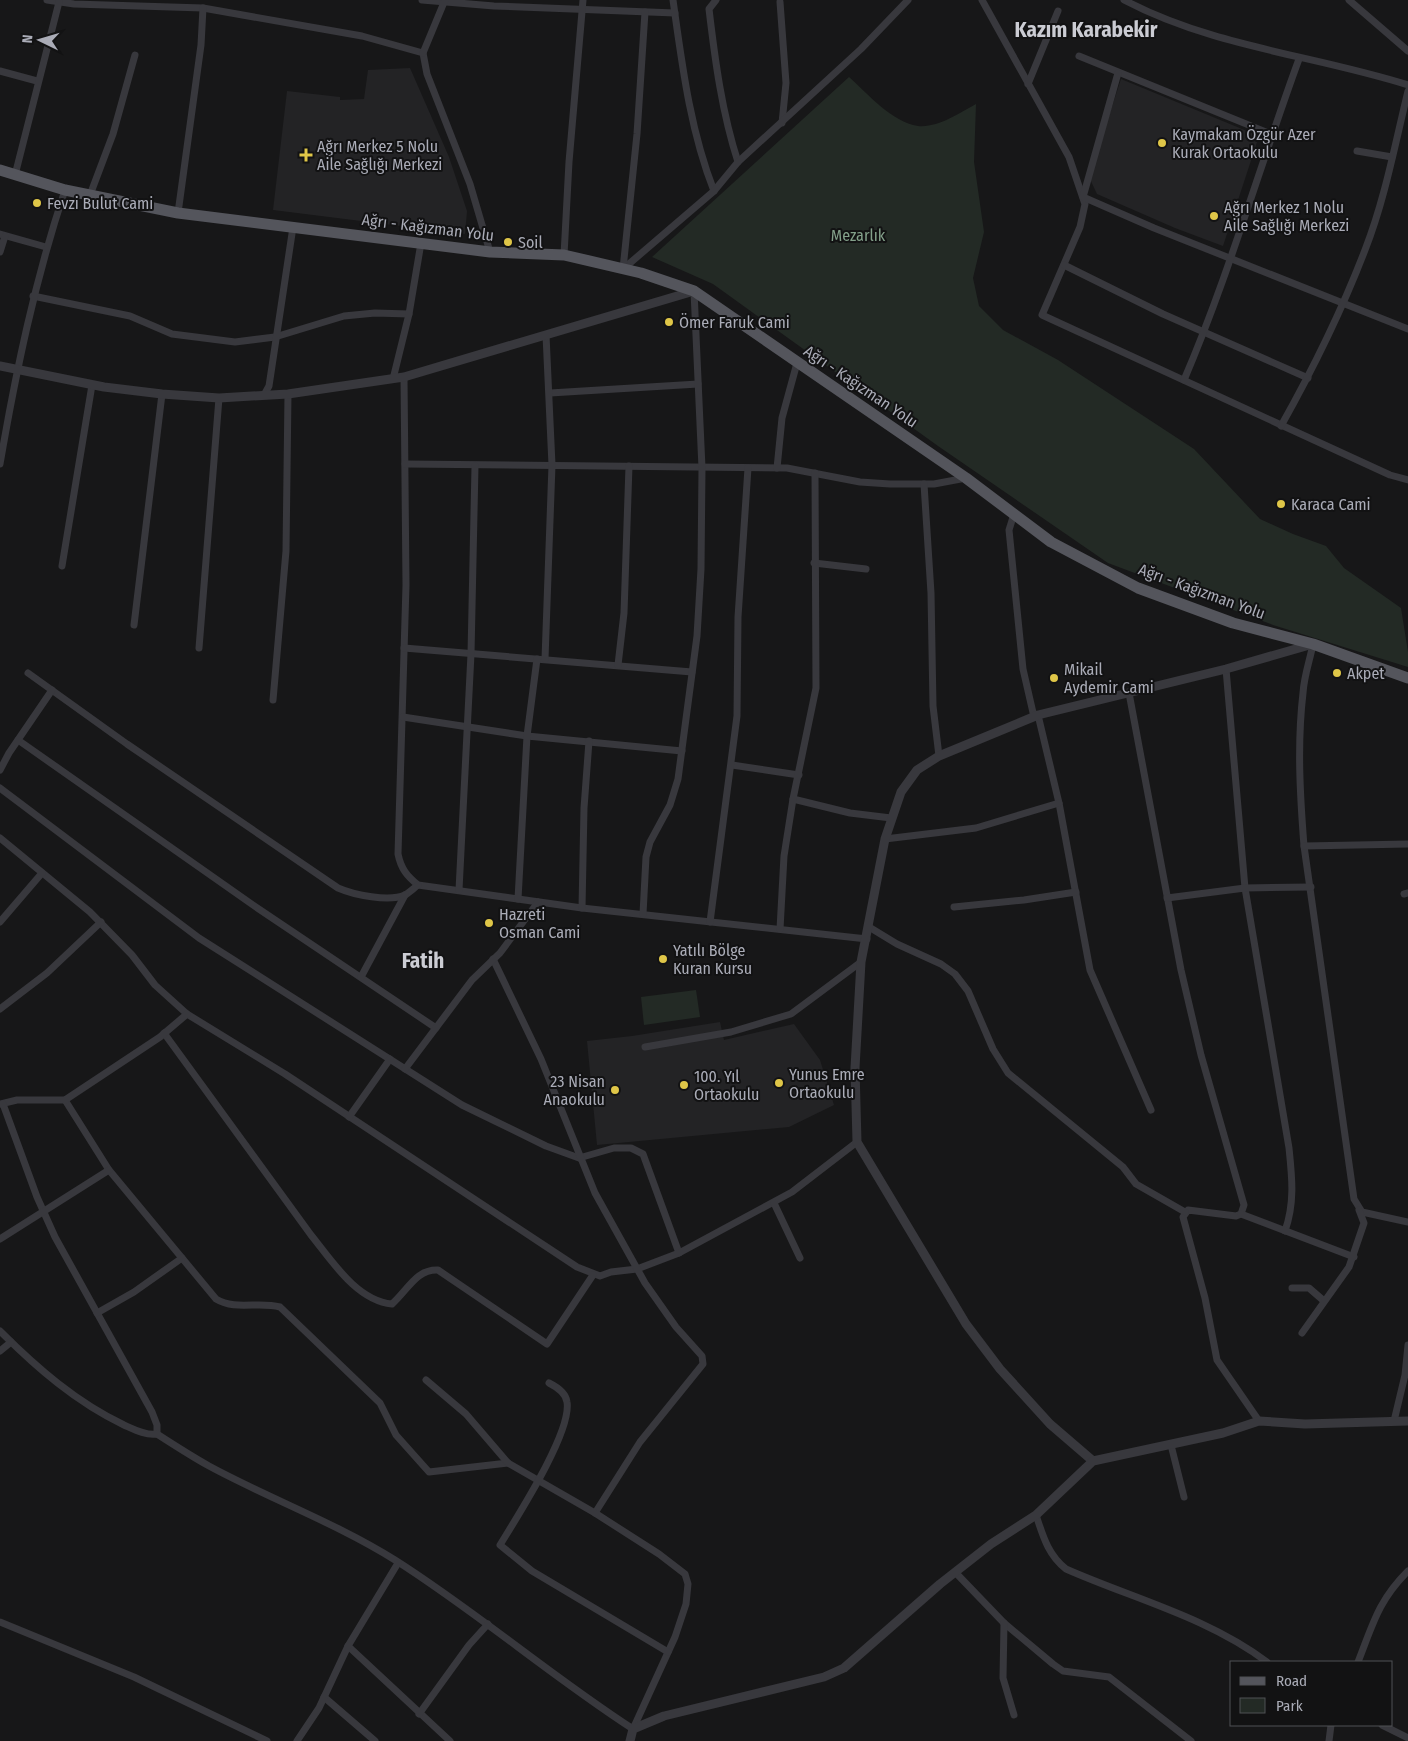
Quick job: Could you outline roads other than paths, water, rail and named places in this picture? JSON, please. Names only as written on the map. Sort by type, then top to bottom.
[{"type":"main road","name":"Ağrı - Kağızman Yolu","points":[[0,170],[90,196],[178,212],[490,252],[564,255],[623,269],[694,292],[966,478],[1051,542],[1138,588],[1233,623],[1313,644],[1408,678]]},
{"type":"street","points":[[47,0],[59,2],[172,3],[362,36],[423,53]]},
{"type":"street","points":[[422,0],[582,10],[675,13]]},
{"type":"street","points":[[564,255],[569,162],[583,0]]},
{"type":"street","points":[[673,0],[683,72],[705,167],[714,191]]},
{"type":"street","points":[[716,0],[709,9],[713,41],[728,126],[738,162]]},
{"type":"street","points":[[623,269],[714,191],[738,162],[782,123],[908,0]]},
{"type":"street","points":[[982,0],[1069,157],[1083,197],[1084,204],[1080,228],[1042,315],[1281,426],[1408,480]]},
{"type":"street","points":[[1124,0],[1154,16],[1204,34],[1408,85]]},
{"type":"street","points":[[1349,0],[1408,51]]},
{"type":"street","points":[[15,175],[37,81],[59,2]]},
{"type":"street","points":[[445,2],[423,53],[427,74],[470,184],[490,252]]},
{"type":"street","points":[[780,2],[786,83],[782,123]]},
{"type":"street","points":[[178,212],[201,45],[203,8]]},
{"type":"street","points":[[1028,84],[1058,11]]},
{"type":"street","points":[[623,269],[637,134],[646,12]]},
{"type":"street","points":[[90,196],[113,134],[135,55]]},
{"type":"street","points":[[1079,56],[1271,134]]},
{"type":"street","points":[[1184,380],[1253,194],[1271,134],[1299,58]]},
{"type":"street","points":[[0,71],[37,81]]},
{"type":"street","points":[[1083,197],[1118,73]]},
{"type":"street","points":[[1281,426],[1308,378],[1366,249],[1408,91]]},
{"type":"street","points":[[1357,151],[1392,157]]},
{"type":"street","points":[[0,464],[17,369],[33,296],[46,247],[65,190]]},
{"type":"street","points":[[1083,197],[1408,329]]},
{"type":"street","points":[[264,395],[269,386],[275,337],[287,277],[293,227]]},
{"type":"street","points":[[0,252],[3,235],[46,247]]},
{"type":"street","points":[[393,378],[409,314],[421,243]]},
{"type":"street","points":[[1064,265],[1163,314],[1308,378]]},
{"type":"street","points":[[0,366],[92,384],[162,394],[219,398],[288,394],[404,377],[694,292],[702,468],[701,569],[692,672],[678,779],[670,805],[650,842],[646,857],[643,914]]},
{"type":"street","points":[[33,296],[130,316],[166,332],[191,338],[235,342],[275,337],[344,316],[375,313],[409,314]]},
{"type":"street","points":[[518,899],[527,736],[541,659],[552,465],[546,335]]},
{"type":"street","points":[[777,468],[782,418],[797,363]]},
{"type":"street","points":[[404,377],[404,648],[398,854],[400,866],[407,876],[418,885],[538,902],[867,939]]},
{"type":"street","points":[[62,566],[92,384]]},
{"type":"street","points":[[550,393],[698,384]]},
{"type":"street","points":[[134,625],[162,394]]},
{"type":"street","points":[[273,700],[286,550],[288,394]]},
{"type":"street","points":[[199,648],[219,398]]},
{"type":"street","points":[[405,464],[777,468],[860,482],[924,484],[966,478]]},
{"type":"street","points":[[459,890],[471,654],[475,466]]},
{"type":"street","points":[[618,665],[624,613],[629,466]]},
{"type":"street","points":[[710,922],[737,716],[738,617],[748,468]]},
{"type":"street","points":[[780,929],[784,856],[793,799],[816,688],[815,473]]},
{"type":"street","points":[[924,484],[931,594],[933,706],[939,756]]},
{"type":"street","points":[[1014,514],[1009,530],[1023,668],[1059,803],[1090,970],[1151,1110]]},
{"type":"street","points":[[814,563],[866,569]]},
{"type":"street","points":[[1093,1461],[1050,1424],[1000,1369],[966,1324],[857,1142],[856,1068],[861,962],[885,839],[901,792],[917,770],[939,756],[1036,716],[1226,669],[1313,644],[1303,692],[1299,762],[1304,846],[1354,1199],[1364,1223],[1354,1257],[1349,1266],[1302,1333]]},
{"type":"street","points":[[404,648],[692,672]]},
{"type":"street","points":[[1226,669],[1245,888],[1289,1148],[1293,1194],[1285,1231]]},
{"type":"street","points":[[28,673],[127,744],[338,888],[352,894],[378,897],[404,895]]},
{"type":"street","points":[[0,770],[52,690]]},
{"type":"street","points":[[1130,693],[1167,898],[1200,1047],[1244,1205],[1240,1214]]},
{"type":"street","points":[[403,717],[527,736],[682,751]]},
{"type":"street","points":[[18,740],[436,1028]]},
{"type":"street","points":[[582,908],[584,808],[589,741]]},
{"type":"street","points":[[732,765],[799,775]]},
{"type":"street","points":[[0,788],[199,938],[462,1105],[546,1146],[579,1158],[614,1148],[632,1148],[643,1154],[679,1253]]},
{"type":"street","points":[[793,799],[850,813],[891,818]]},
{"type":"street","points":[[885,839],[976,828],[1059,803]]},
{"type":"street","points":[[0,838],[100,922],[132,956],[154,985],[187,1014],[285,1074],[577,1267],[593,1275],[600,1276],[611,1272],[637,1269],[679,1253],[792,1192],[857,1142]]},
{"type":"street","points":[[1304,846],[1408,844]]},
{"type":"street","points":[[0,922],[42,873]]},
{"type":"street","points":[[361,977],[404,895],[418,885]]},
{"type":"street","points":[[1167,898],[1245,888],[1311,887]]},
{"type":"street","points":[[954,907],[1024,900],[1076,892]]},
{"type":"street","points":[[405,1069],[472,980],[493,960],[538,902]]},
{"type":"street","points":[[0,1009],[47,973],[100,922]]},
{"type":"street","points":[[869,927],[897,944],[941,964],[955,974],[968,990],[993,1049],[1008,1073],[1123,1167],[1136,1184],[1185,1212]]},
{"type":"street","points":[[493,960],[540,1059],[579,1158],[595,1193],[637,1269],[660,1305],[702,1356],[703,1364],[640,1442],[595,1513]]},
{"type":"street","points":[[645,1047],[731,1032],[791,1014],[861,962]]},
{"type":"street","points":[[157,1434],[157,1425],[152,1412],[97,1313],[44,1210],[1,1104],[17,1100],[65,1100],[164,1033],[187,1014]]},
{"type":"street","points":[[164,1033],[312,1236],[335,1265],[373,1300],[392,1304],[421,1272],[438,1270],[546,1344],[593,1275]]},
{"type":"street","points":[[349,1117],[390,1059]]},
{"type":"street","points":[[65,1100],[109,1170],[216,1299],[230,1306],[259,1303],[280,1307],[380,1403],[396,1435],[429,1472],[508,1464]]},
{"type":"street","points":[[0,1239],[109,1170]]},
{"type":"street","points":[[774,1202],[800,1258]]},
{"type":"street","points":[[1259,1421],[1217,1360],[1205,1298],[1182,1217],[1188,1210],[1224,1215],[1240,1214],[1354,1257]]},
{"type":"street","points":[[1359,1210],[1408,1222]]},
{"type":"street","points":[[97,1313],[134,1292],[182,1258]]},
{"type":"street","points":[[1292,1288],[1309,1288],[1324,1301]]},
{"type":"street","points":[[0,1331],[62,1387],[94,1410],[134,1430],[151,1435],[157,1434],[208,1466],[302,1511],[398,1563],[454,1598],[576,1692],[633,1730]]},
{"type":"street","points":[[0,1351],[11,1342]]},
{"type":"street","points":[[1394,1421],[1405,1375],[1408,1345]]},
{"type":"street","points":[[426,1380],[466,1414],[508,1464],[595,1513],[659,1554],[685,1574],[688,1584],[686,1604],[630,1741]]},
{"type":"street","points":[[549,1383],[564,1394],[567,1401],[567,1414],[538,1481],[500,1545],[532,1571],[668,1652]]},
{"type":"street","points":[[633,1730],[664,1716],[824,1677],[844,1668],[954,1572],[991,1544],[1036,1515],[1093,1461],[1223,1433],[1259,1421],[1305,1424],[1408,1421]]},
{"type":"street","points":[[1171,1445],[1184,1497]]},
{"type":"street","points":[[1036,1515],[1045,1542],[1055,1561],[1066,1569],[1202,1623],[1250,1649],[1266,1661]]},
{"type":"street","points":[[296,1741],[324,1697],[348,1646],[398,1563]]},
{"type":"street","points":[[1358,1661],[1380,1606],[1394,1586],[1408,1571]]},
{"type":"street","points":[[954,1572],[1004,1623],[1063,1671],[1109,1677],[1191,1741]]},
{"type":"street","points":[[0,1622],[134,1678],[267,1741]]},
{"type":"street","points":[[1004,1623],[1002,1678],[1014,1715]]},
{"type":"street","points":[[419,1714],[469,1645],[488,1624]]},
{"type":"street","points":[[348,1646],[450,1741]]},
{"type":"street","points":[[324,1697],[375,1741]]},
{"type":"street","points":[[1329,1741],[1331,1726]]},
{"type":"street","points":[[1384,1726],[1408,1738]]},
{"type":"place","name":"Kaymakam Özgür Azer Kurak Ortaokulu","points":[[1162,143]]},
{"type":"place","name":"Ağrı Merkez 5 Nolu Aile Sağlığı Merkezi","points":[[306,155]]},
{"type":"place","name":"Fevzi Bulut Cami","points":[[37,203]]},
{"type":"place","name":"Ağrı Merkez 1 Nolu Aile Sağlığı Merkezi","points":[[1214,216]]},
{"type":"place","name":"Soil","points":[[508,242]]},
{"type":"place","name":"Ömer Faruk Cami","points":[[669,322]]},
{"type":"place","name":"Karaca Cami","points":[[1281,504]]},
{"type":"place","name":"Akpet","points":[[1337,673]]},
{"type":"place","name":"Mikail Aydemir Cami","points":[[1054,678]]},
{"type":"place","name":"Hazreti Osman Cami","points":[[489,923]]},
{"type":"place","name":"Yatılı Bölge Kuran Kursu","points":[[663,959]]},
{"type":"place","name":"Yunus Emre Ortaokulu","points":[[779,1083]]},
{"type":"place","name":"100. Yıl Ortaokulu","points":[[684,1085]]},
{"type":"place","name":"23 Nisan Anaokulu","points":[[615,1090]]},
{"type":"district","name":"Kazım Karabekir","points":[[1086,30]]},
{"type":"district","name":"Fatih","points":[[423,961]]},
{"type":"park label","name":"Mezarlık","points":[[858,235]]}]
